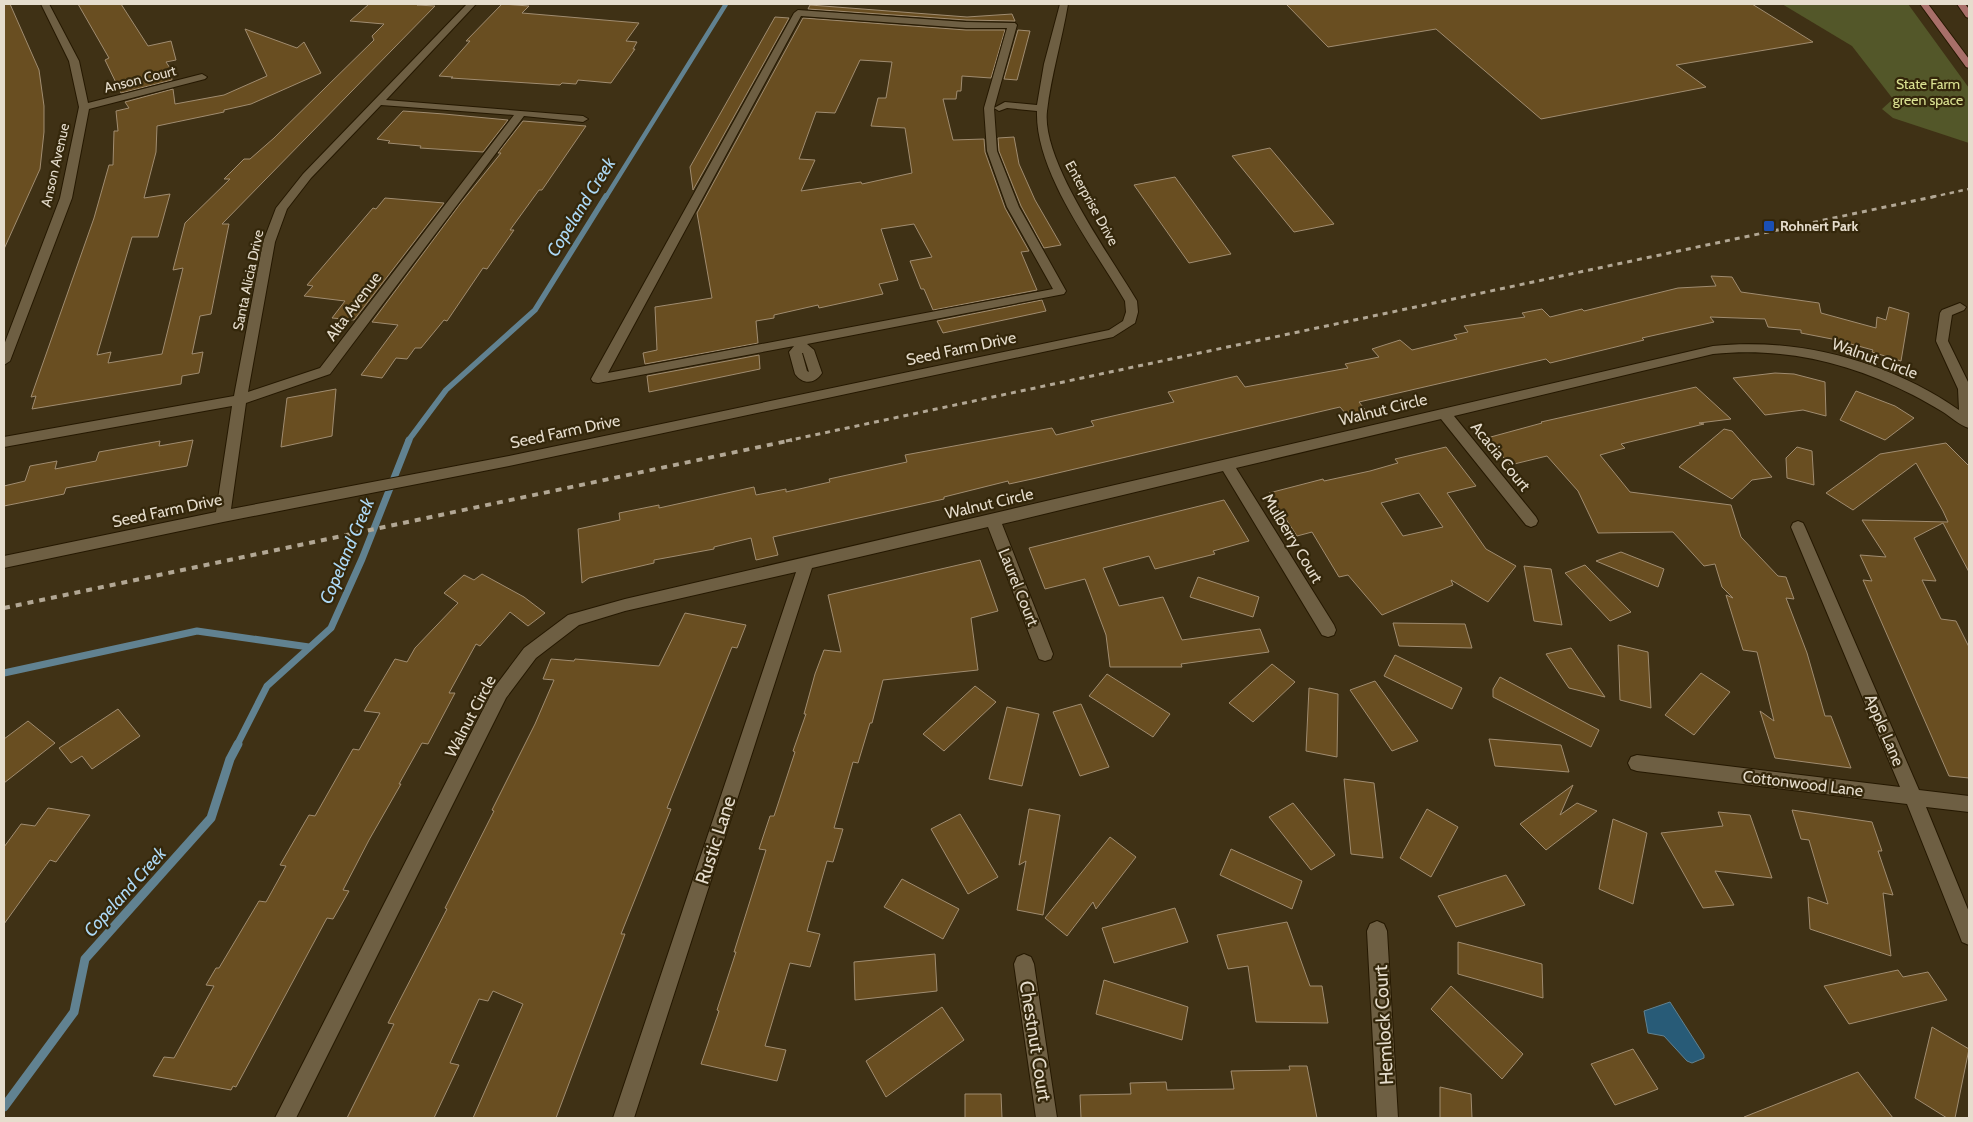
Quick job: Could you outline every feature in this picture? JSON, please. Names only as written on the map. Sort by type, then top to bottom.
[{"type":"main road","points":[[1924,4],[1969,64]]},
{"type":"main road","points":[[1960,4],[1969,15]]},
{"type":"street","name":"Anson Avenue","points":[[4,361],[66,198],[84,107],[74,61],[45,4]]},
{"type":"street","name":"Santa Alicia Drive","points":[[223,516],[240,400],[268,242],[282,208],[307,176],[472,4]]},
{"type":"street","name":"Enterprise Drive","points":[[1064,4],[1043,108],[1042,123],[1056,170],[1065,190],[1130,301],[1132,312],[1129,323]]},
{"type":"street","points":[[798,13],[966,25],[1012,24],[994,108],[992,151],[1013,207],[1060,291],[801,344],[598,380],[798,13]]},
{"type":"street","name":"Anson Court","points":[[84,107],[202,77]]},
{"type":"street","points":[[379,102],[583,119]]},
{"type":"street","points":[[994,108],[1005,111],[1043,108]]},
{"type":"street","name":"Alta Avenue","points":[[4,442],[240,400],[325,371],[521,113]]},
{"type":"street","points":[[1960,308],[1946,313],[1942,341],[1965,389],[1968,422]]},
{"type":"street","name":"Seed Farm Drive","points":[[4,562],[223,516],[436,476],[817,397],[1102,336],[1114,333],[1129,323]]},
{"type":"street","points":[[801,344],[795,352],[801,374],[811,378],[817,397]]},
{"type":"street","name":"Walnut Circle","points":[[285,1118],[500,693],[530,653],[574,620],[625,605],[1713,350],[1755,348],[1802,352],[1834,359],[1863,368],[1927,396],[1968,422]]},
{"type":"street","name":"Acacia Court","points":[[1444,413],[1531,521]]},
{"type":"street","name":"Mulberry Court","points":[[1227,465],[1328,630]]},
{"type":"street","name":"Laurel Court","points":[[992,520],[1045,654]]},
{"type":"street","name":"Apple Lane","points":[[1798,527],[1913,797],[1969,935]]},
{"type":"street","name":"Rustic Lane","points":[[624,1118],[806,563]]},
{"type":"street","name":"Cottonwood Lane","points":[[1638,763],[1969,804]]},
{"type":"street","name":"Hemlock Court","points":[[1377,931],[1388,1118]]},
{"type":"street","name":"Chestnut Court","points":[[1024,964],[1047,1118]]},
{"type":"green space","name":"State Farm green space","points":[[1782,4],[1908,4],[1969,88],[1969,143],[1893,118],[1882,109],[1893,99],[1852,46]]},
{"type":"water","points":[[1670,1002],[1704,1055],[1704,1058],[1692,1063],[1687,1061],[1664,1036],[1648,1033],[1644,1011]]},
{"type":"building","points":[[4,4],[10,4],[39,70],[44,106],[44,132],[40,169],[4,249]]},
{"type":"building","points":[[78,4],[121,4],[148,46],[171,41],[176,60],[166,62],[170,68],[172,80],[121,93],[105,60],[109,58]]},
{"type":"building","points":[[369,4],[419,4],[417,5],[435,6],[222,224],[229,224],[211,314],[200,316],[192,354],[203,352],[199,373],[182,376],[181,384],[32,409],[36,396],[31,397],[94,218],[109,165],[113,165],[114,131],[118,131],[116,111],[129,108],[125,102],[173,89],[175,104],[224,95],[267,76],[245,29],[297,48],[304,42],[321,73],[251,104],[224,110],[224,112],[157,126],[156,152],[144,198],[170,194],[158,237],[132,237],[97,355],[111,352],[108,363],[162,354],[183,268],[173,270],[185,223],[230,179],[224,179],[244,159],[250,159],[274,138],[374,40],[372,36],[384,24],[350,21]]},
{"type":"building","points":[[502,4],[529,6],[522,13],[639,23],[626,41],[637,42],[633,49],[635,49],[611,83],[578,80],[576,84],[562,83],[560,85],[439,76],[470,41],[466,41]]},
{"type":"building","points":[[1286,4],[1752,4],[1813,42],[1676,65],[1706,87],[1541,119],[1436,29],[1328,47]]},
{"type":"building","points":[[810,5],[967,17],[1012,14],[1015,21],[966,20],[808,9]]},
{"type":"building","points":[[775,17],[789,18],[693,190],[690,167]]},
{"type":"building","points":[[803,18],[966,30],[1005,30],[991,78],[962,76],[961,91],[957,91],[956,99],[943,99],[953,140],[984,139],[985,152],[1005,208],[1029,251],[1021,252],[1037,290],[933,310],[924,289],[921,289],[910,261],[932,257],[914,224],[881,229],[898,280],[879,284],[883,294],[819,308],[818,305],[774,315],[774,318],[756,321],[758,343],[645,364],[643,353],[657,350],[655,307],[712,298],[697,213]],"holes":[[[860,60],[892,62],[886,98],[878,98],[871,126],[905,128],[912,173],[862,184],[861,182],[801,191],[815,160],[799,159],[816,112],[835,113]]]},
{"type":"building","points":[[1018,30],[1030,31],[1017,80],[1004,79]]},
{"type":"building","points":[[403,111],[508,120],[483,152],[420,148],[421,146],[388,143],[390,141],[377,139]]},
{"type":"building","points":[[523,121],[586,126],[542,190],[539,190],[510,230],[514,230],[487,269],[483,268],[447,321],[444,320],[421,348],[415,348],[407,359],[396,358],[382,378],[361,375],[398,325],[372,322],[460,204],[501,153],[498,153]]},
{"type":"building","points":[[1014,137],[1019,164],[1035,200],[1061,245],[1044,248],[1021,206],[999,151],[998,138]]},
{"type":"building","points":[[1270,148],[1334,224],[1294,232],[1232,156]]},
{"type":"building","points":[[1175,177],[1231,254],[1189,263],[1134,185]]},
{"type":"building","points":[[385,198],[444,203],[354,320],[332,318],[345,301],[304,296],[313,286],[307,285],[373,208],[376,209]]},
{"type":"building","points":[[1711,276],[1732,277],[1741,292],[1819,303],[1821,313],[1876,328],[1877,317],[1886,320],[1889,307],[1909,313],[1901,361],[1872,352],[1873,350],[1801,333],[1801,330],[1768,327],[1765,319],[1710,317],[1714,322],[1642,338],[1644,340],[1550,363],[1546,359],[1359,402],[1370,416],[1352,421],[1340,407],[1032,479],[1009,484],[1008,481],[944,497],[944,499],[773,537],[778,555],[756,560],[751,538],[714,547],[714,549],[654,560],[654,563],[589,578],[582,583],[578,529],[620,520],[619,513],[659,505],[659,508],[754,487],[756,495],[786,489],[786,492],[830,482],[829,479],[907,462],[905,455],[1052,428],[1056,435],[1094,426],[1091,421],[1174,402],[1168,392],[1237,376],[1245,387],[1348,368],[1345,364],[1379,357],[1372,349],[1400,340],[1412,350],[1457,339],[1454,335],[1468,332],[1464,326],[1525,317],[1522,313],[1542,309],[1550,317],[1582,309],[1584,311],[1678,288],[1716,286]]},
{"type":"building","points":[[1042,300],[1046,311],[943,333],[937,321]]},
{"type":"building","points":[[759,355],[760,369],[649,392],[647,376]]},
{"type":"building","points":[[1775,373],[1794,374],[1825,382],[1826,416],[1803,410],[1765,415],[1733,378]]},
{"type":"building","points":[[1696,387],[1731,419],[1699,423],[1704,424],[1621,444],[1625,448],[1600,455],[1630,492],[1731,505],[1741,537],[1778,576],[1786,577],[1794,599],[1786,598],[1807,653],[1825,716],[1831,716],[1851,768],[1775,758],[1760,711],[1774,721],[1757,652],[1743,650],[1726,595],[1733,598],[1722,587],[1715,564],[1704,566],[1673,532],[1598,533],[1578,491],[1547,456],[1510,465],[1487,438],[1541,422]]},
{"type":"building","points":[[336,389],[332,436],[281,447],[287,398]]},
{"type":"building","points":[[1856,391],[1895,406],[1914,418],[1885,440],[1840,420]]},
{"type":"building","points":[[1724,429],[1732,431],[1772,477],[1752,480],[1732,499],[1679,467]]},
{"type":"building","points":[[193,440],[187,466],[66,488],[64,494],[4,506],[4,486],[25,481],[30,466],[57,461],[55,469],[96,461],[99,452],[160,441],[159,446]]},
{"type":"building","points":[[1946,443],[1969,466],[1969,572],[1943,523],[1914,538],[1936,581],[1922,580],[1941,619],[1956,621],[1969,647],[1969,778],[1949,776],[1863,580],[1872,581],[1860,555],[1886,557],[1862,520],[1948,522],[1943,511],[1916,463],[1853,510],[1826,493],[1880,454]]},
{"type":"building","points":[[1446,447],[1476,486],[1447,493],[1486,549],[1516,566],[1488,602],[1451,580],[1453,585],[1382,615],[1348,575],[1339,577],[1312,532],[1297,536],[1269,493],[1323,479],[1324,481],[1370,471],[1398,463],[1395,459]],"holes":[[[1419,493],[1443,527],[1403,536],[1381,503]]]},
{"type":"building","points":[[1797,447],[1812,451],[1814,485],[1787,478],[1786,458]]},
{"type":"building","points":[[1224,500],[1249,541],[1213,551],[1215,554],[1155,569],[1149,556],[1103,568],[1119,606],[1163,597],[1182,640],[1260,629],[1269,652],[1181,664],[1182,667],[1110,667],[1106,635],[1085,579],[1045,589],[1029,548]]},
{"type":"building","points":[[1621,552],[1664,569],[1658,587],[1596,561]]},
{"type":"building","points":[[980,560],[998,611],[971,618],[978,670],[883,680],[872,723],[870,723],[858,763],[853,762],[834,828],[843,829],[833,862],[827,861],[807,931],[820,934],[810,967],[790,963],[765,1046],[786,1050],[777,1081],[701,1064],[719,1011],[717,1010],[766,850],[759,849],[770,816],[774,816],[795,752],[793,751],[806,714],[804,714],[815,674],[824,650],[841,652],[828,595]]},
{"type":"building","points":[[1585,565],[1631,612],[1610,621],[1565,573]]},
{"type":"building","points":[[1524,566],[1551,569],[1562,625],[1534,621]]},
{"type":"building","points":[[482,574],[524,597],[545,613],[528,626],[510,612],[480,646],[476,644],[449,693],[455,693],[428,744],[422,743],[343,890],[349,891],[333,919],[327,918],[236,1087],[233,1086],[231,1090],[153,1076],[164,1057],[174,1058],[214,986],[206,985],[216,968],[219,968],[259,901],[266,902],[286,866],[280,865],[309,815],[315,816],[353,749],[359,750],[380,713],[364,711],[395,659],[407,662],[415,648],[458,603],[444,593],[464,575],[474,580]]},
{"type":"building","points":[[1198,577],[1259,597],[1253,617],[1190,597]]},
{"type":"building","points":[[685,613],[746,625],[737,648],[732,647],[667,808],[671,809],[621,934],[625,934],[556,1118],[473,1118],[523,1004],[493,991],[488,1001],[479,999],[450,1063],[459,1065],[434,1118],[347,1118],[394,1024],[388,1023],[447,909],[445,908],[535,724],[554,680],[543,679],[551,659],[574,661],[575,659],[659,666]]},
{"type":"building","points":[[1393,623],[1465,624],[1472,648],[1399,646]]},
{"type":"building","points":[[1618,645],[1648,652],[1651,708],[1620,700]]},
{"type":"building","points":[[1571,648],[1605,697],[1569,688],[1546,654]]},
{"type":"building","points":[[1395,655],[1462,688],[1452,709],[1384,676]]},
{"type":"building","points":[[1272,664],[1295,682],[1253,722],[1229,703]]},
{"type":"building","points":[[1701,673],[1730,692],[1694,735],[1665,715]]},
{"type":"building","points":[[1107,674],[1170,714],[1153,737],[1089,696]]},
{"type":"building","points":[[1500,677],[1599,730],[1591,747],[1493,697],[1493,689]]},
{"type":"building","points":[[1375,681],[1418,741],[1392,751],[1350,690]]},
{"type":"building","points":[[975,686],[996,702],[944,751],[923,734]]},
{"type":"building","points":[[1309,688],[1338,694],[1337,757],[1306,751]]},
{"type":"building","points":[[1081,704],[1109,767],[1080,776],[1053,712]]},
{"type":"building","points":[[1007,707],[1039,714],[1022,786],[989,779]]},
{"type":"building","points":[[118,709],[140,736],[92,769],[82,756],[71,763],[59,748]]},
{"type":"building","points":[[28,721],[55,743],[4,783],[4,739]]},
{"type":"building","points":[[1489,739],[1561,745],[1569,772],[1495,766]]},
{"type":"building","points":[[1344,779],[1374,783],[1383,858],[1351,854]]},
{"type":"building","points":[[1573,785],[1560,815],[1577,803],[1597,811],[1546,850],[1520,824]]},
{"type":"building","points":[[1293,803],[1335,855],[1311,870],[1269,817]]},
{"type":"building","points":[[48,808],[90,815],[56,862],[50,860],[4,924],[4,847],[21,824],[35,826]]},
{"type":"building","points":[[1029,809],[1060,815],[1043,915],[1017,910],[1026,861],[1019,865]]},
{"type":"building","points":[[1427,809],[1458,827],[1431,877],[1400,858]]},
{"type":"building","points":[[1792,810],[1872,822],[1882,851],[1878,851],[1893,895],[1883,893],[1891,956],[1810,929],[1808,897],[1828,904],[1809,840],[1801,839]]},
{"type":"building","points":[[1718,812],[1750,815],[1772,878],[1715,871],[1734,905],[1703,908],[1661,833],[1723,826]]},
{"type":"building","points":[[960,814],[998,877],[968,894],[931,829]]},
{"type":"building","points":[[1613,819],[1647,833],[1633,904],[1599,889]]},
{"type":"building","points":[[1110,837],[1136,857],[1096,909],[1093,902],[1067,936],[1045,918]]},
{"type":"building","points":[[1231,849],[1302,881],[1292,909],[1220,875]]},
{"type":"building","points":[[1506,875],[1525,905],[1456,927],[1438,896]]},
{"type":"building","points":[[902,879],[959,909],[943,939],[884,907]]},
{"type":"building","points":[[1175,908],[1188,942],[1114,963],[1102,928]]},
{"type":"building","points":[[1287,922],[1310,986],[1322,986],[1328,1023],[1256,1022],[1248,966],[1228,969],[1217,935]]},
{"type":"building","points":[[1458,942],[1542,964],[1543,998],[1458,974]]},
{"type":"building","points":[[935,954],[937,991],[855,1000],[854,962]]},
{"type":"building","points":[[1898,970],[1903,977],[1928,972],[1947,1000],[1849,1024],[1824,986]]},
{"type":"building","points":[[1104,980],[1188,1007],[1182,1040],[1096,1014]]},
{"type":"building","points":[[1451,986],[1523,1054],[1502,1079],[1431,1009]]},
{"type":"building","points":[[942,1007],[964,1040],[886,1097],[866,1061]]},
{"type":"building","points":[[1932,1027],[1969,1049],[1955,1118],[1947,1118],[1915,1098]]},
{"type":"building","points":[[1633,1049],[1658,1089],[1615,1105],[1591,1064]]},
{"type":"building","points":[[1289,1066],[1307,1066],[1317,1118],[1081,1118],[1080,1095],[1131,1094],[1130,1083],[1166,1082],[1167,1090],[1234,1089],[1231,1071],[1290,1070]]},
{"type":"building","points":[[1858,1072],[1893,1118],[1744,1118],[1744,1117]]},
{"type":"building","points":[[1440,1087],[1471,1094],[1472,1118],[1440,1118]]},
{"type":"building","points":[[965,1094],[1001,1094],[1002,1118],[965,1118]]},
{"type":"waterway","name":"Copeland Creek","points":[[606,197],[726,4]]},
{"type":"waterway","name":"Copeland Creek","points":[[408,441],[446,390],[535,310],[606,196]]},
{"type":"waterway","name":"Copeland Creek","points":[[237,745],[267,686],[331,628],[362,559],[409,440]]},
{"type":"waterway","points":[[4,673],[197,631],[309,647]]},
{"type":"waterway","name":"Copeland Creek","points":[[4,1107],[74,1012],[85,959],[211,818],[230,759],[238,744]]},
{"type":"railway","points":[[1932,197],[1969,189]]},
{"type":"railway","points":[[786,441],[1937,196]]},
{"type":"railway","points":[[4,608],[792,440]]},
{"type":"place","name":"Rohnert Park","points":[[1769,226]]}]
